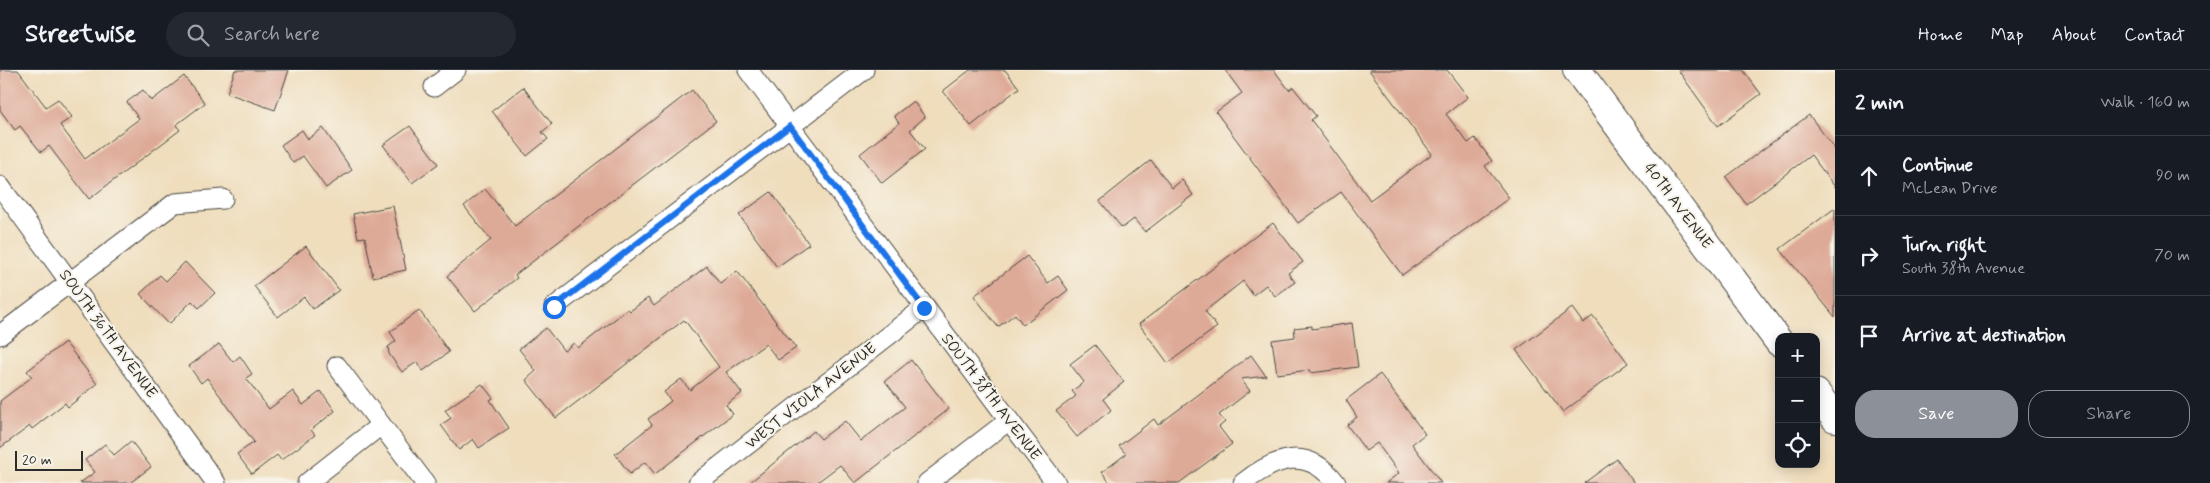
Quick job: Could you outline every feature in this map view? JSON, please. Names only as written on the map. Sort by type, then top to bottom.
[{"type":"main road","name":"40TH AVENUE","points":[[1577,70],[1775,337]]},
{"type":"main road","points":[[1820,398],[1835,418]]},
{"type":"street","points":[[434,87],[456,70]]},
{"type":"street","name":"SOUTH 38TH AVENUE","points":[[748,70],[1056,483]]},
{"type":"street","points":[[554,307],[864,70]]},
{"type":"street","name":"SOUTH 36TH AVENUE","points":[[0,186],[216,483]]},
{"type":"street","points":[[0,335],[175,203],[223,199]]},
{"type":"street","name":"WEST VIOLA AVENUE","points":[[698,483],[924,308]]},
{"type":"street","points":[[337,366],[425,483]]},
{"type":"street","points":[[927,483],[1008,421]]},
{"type":"street","points":[[307,483],[381,425]]},
{"type":"street","points":[[1243,483],[1261,469],[1286,459],[1303,458],[1322,468],[1336,483]]},
{"type":"building","points":[[0,70],[18,70],[46,107],[58,99],[72,117],[60,125],[85,159],[139,119],[127,102],[143,90],[151,101],[184,76],[205,103],[176,125],[180,130],[89,199],[49,146],[41,152],[20,126],[15,130],[0,110]]},
{"type":"building","points":[[235,70],[289,70],[275,110],[227,93]]},
{"type":"building","points":[[970,70],[1005,70],[1019,88],[971,126],[943,91]]},
{"type":"building","points":[[1225,70],[1274,70],[1289,90],[1293,87],[1316,116],[1311,120],[1370,200],[1432,154],[1369,70],[1447,70],[1468,97],[1446,114],[1468,143],[1475,138],[1492,161],[1485,166],[1509,198],[1402,275],[1341,192],[1298,223],[1216,112],[1242,93]]},
{"type":"building","points":[[1678,70],[1743,70],[1761,94],[1718,126]]},
{"type":"building","points":[[523,87],[552,124],[542,132],[548,139],[527,156],[492,111]]},
{"type":"building","points":[[692,90],[716,121],[515,275],[517,278],[475,311],[447,276],[491,240],[464,206],[485,189],[515,226]]},
{"type":"building","points":[[913,101],[925,117],[910,130],[925,149],[882,183],[860,154],[899,123],[894,116]]},
{"type":"building","points":[[1809,115],[1835,149],[1835,187],[1811,155],[1746,204],[1726,177]]},
{"type":"building","points":[[410,126],[438,164],[412,183],[383,145]]},
{"type":"building","points":[[323,128],[352,170],[326,188],[303,156],[293,163],[281,145],[302,130],[308,139]]},
{"type":"building","points":[[1151,160],[1172,188],[1182,180],[1193,195],[1145,232],[1134,219],[1122,228],[1100,201]]},
{"type":"building","points":[[771,192],[809,244],[777,267],[739,215]]},
{"type":"building","points":[[393,206],[406,270],[373,277],[365,237],[358,238],[353,214]]},
{"type":"building","points":[[1835,208],[1835,317],[1780,249]]},
{"type":"building","points":[[1273,223],[1303,262],[1288,273],[1295,282],[1275,296],[1266,285],[1253,295],[1243,281],[1205,311],[1217,327],[1168,363],[1139,324]]},
{"type":"building","points":[[306,246],[339,290],[313,309],[304,297],[278,317],[254,286]]},
{"type":"building","points":[[1027,256],[1048,283],[1058,276],[1068,290],[1023,325],[1015,314],[998,327],[974,296]]},
{"type":"building","points":[[185,262],[215,293],[199,308],[192,301],[169,324],[140,294],[160,275],[166,281]]},
{"type":"building","points":[[707,266],[720,284],[737,271],[796,348],[778,360],[766,344],[726,372],[742,393],[726,405],[733,414],[655,474],[645,462],[630,474],[615,454],[652,425],[648,419],[671,401],[664,392],[681,379],[690,390],[719,367],[686,322],[684,320],[556,418],[526,380],[536,371],[519,349],[546,328],[564,351],[574,343],[578,348],[628,309],[630,311],[648,298],[654,306]]},
{"type":"building","points":[[1572,308],[1583,323],[1593,316],[1628,363],[1563,412],[1516,350]]},
{"type":"building","points":[[419,310],[449,352],[423,371],[417,362],[402,372],[389,354],[388,347],[396,341],[390,332]]},
{"type":"building","points":[[1352,323],[1358,367],[1310,373],[1310,370],[1277,374],[1272,340],[1295,337],[1294,328],[1312,326],[1312,329]]},
{"type":"building","points":[[65,342],[97,384],[68,407],[65,403],[32,429],[30,426],[0,448],[0,401],[32,377],[27,371]]},
{"type":"building","points":[[219,344],[233,362],[240,356],[252,374],[246,378],[269,409],[293,391],[303,405],[321,391],[335,411],[311,430],[315,435],[281,460],[277,455],[252,474],[237,454],[254,442],[207,378],[201,383],[189,366]]},
{"type":"building","points":[[1095,345],[1124,382],[1103,399],[1111,410],[1077,437],[1056,411],[1076,396],[1072,391],[1084,382],[1070,364]]},
{"type":"building","points":[[1251,355],[1266,376],[1241,379],[1250,391],[1219,415],[1225,422],[1219,427],[1232,444],[1179,483],[1110,483],[1102,472],[1126,454],[1119,446],[1154,419],[1158,425]]},
{"type":"building","points":[[911,360],[949,409],[855,483],[840,465],[816,483],[749,483],[814,431],[821,439],[845,421],[861,441],[905,407],[885,381]]},
{"type":"building","points":[[1380,374],[1425,434],[1412,444],[1441,483],[1386,483],[1399,473],[1377,443],[1366,451],[1347,425],[1357,417],[1346,400]]},
{"type":"building","points":[[482,384],[493,398],[490,400],[509,428],[479,448],[473,439],[459,450],[441,425],[451,418],[445,410]]},
{"type":"building","points":[[131,441],[151,467],[130,483],[80,483],[95,472],[85,460],[105,444],[114,455]]},
{"type":"building","points":[[1617,459],[1634,483],[1584,483]]},
{"type":"route","points":[[554,307],[790,126],[924,308]]}]
